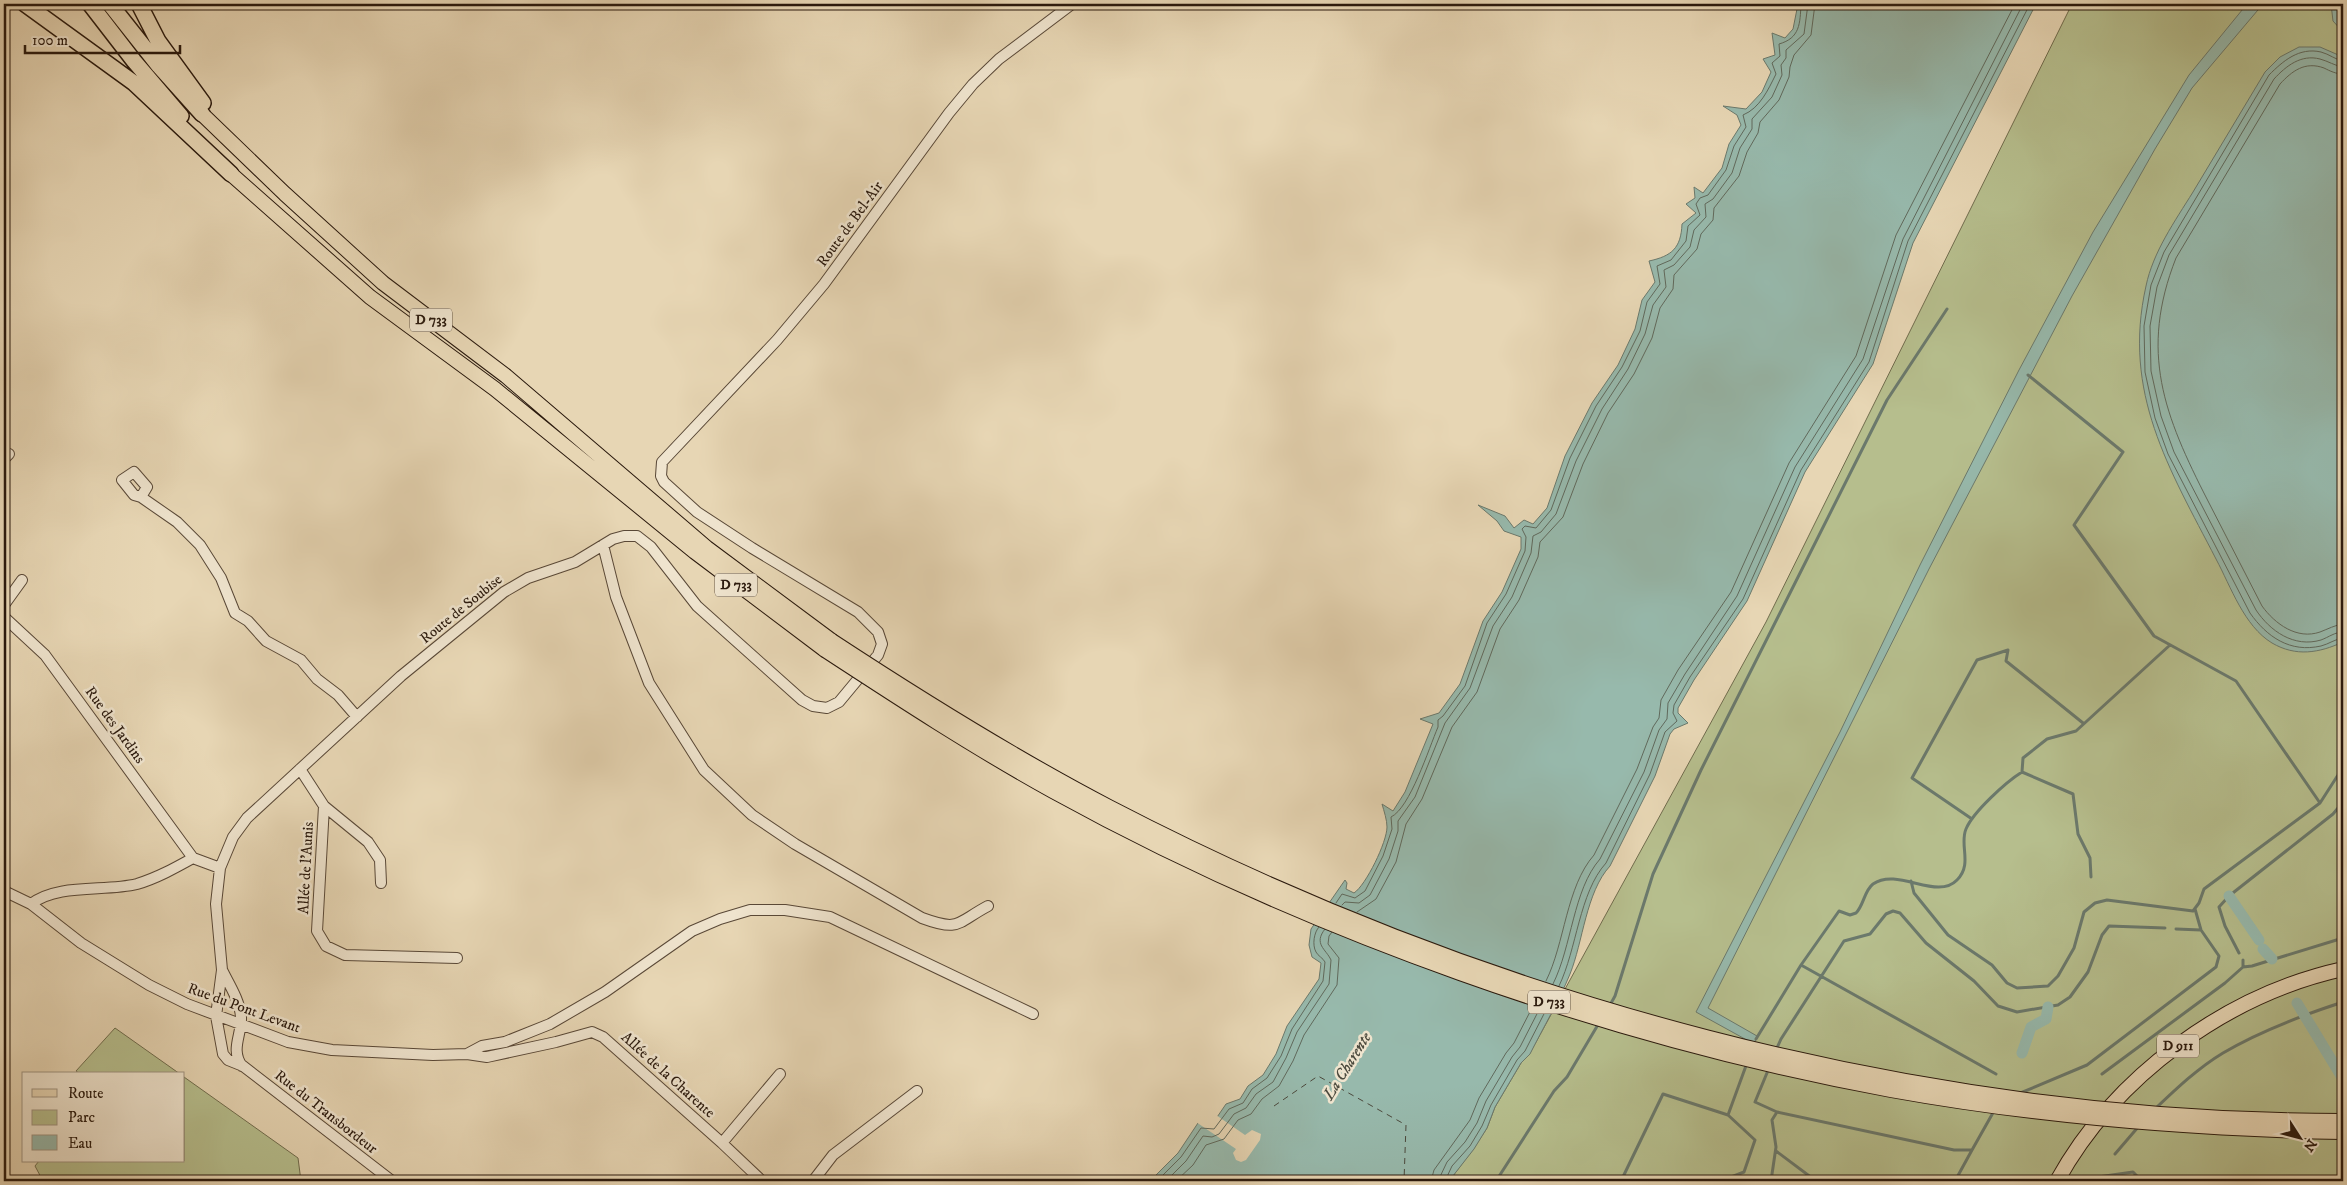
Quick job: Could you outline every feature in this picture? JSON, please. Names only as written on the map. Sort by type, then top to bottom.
[{"type":"highway","points":[[25,4],[134,83],[231,174]]},
{"type":"highway","name":"D 733","points":[[90,4],[134,61],[231,174]]},
{"type":"highway","name":"D 733","points":[[110,4],[159,66],[202,114]]},
{"type":"highway","points":[[139,4],[162,47],[203,101],[202,114]]},
{"type":"main road","name":"D 733","points":[[202,114],[285,194],[383,283],[506,376],[714,553],[829,646],[1010,753],[1111,808],[1227,865],[1303,898],[1442,953],[1594,1004],[1748,1047],[1847,1069],[1987,1094],[2186,1115],[2343,1121]]},
{"type":"main road","name":"D 733","points":[[231,174],[370,297],[495,389],[695,552],[918,711],[1038,782],[1174,853],[1363,935],[1573,1010],[1660,1035],[1808,1073],[1959,1101],[2091,1118],[2165,1124],[2343,1132]]},
{"type":"main road","name":"D 911","points":[[2057,1181],[2082,1143],[2114,1104],[2172,1050],[2200,1030],[2252,1001],[2289,986],[2343,969]]},
{"type":"street","name":"Route de Bel-Air","points":[[660,470],[666,454],[777,340],[824,284],[948,113],[973,84],[999,59],[1072,4]]},
{"type":"street","name":"Route de Soubise","points":[[220,868],[233,837],[247,818],[401,676],[504,592],[528,578],[575,562],[613,539],[630,535],[642,539],[661,558],[697,606],[770,672],[813,706],[827,708],[839,702],[878,655],[882,644],[878,632],[858,612],[752,548],[697,512],[664,482],[660,470]]},
{"type":"street","points":[[141,497],[177,522],[200,545],[221,578],[235,613],[248,622],[266,641],[300,660],[317,679],[338,695],[357,717]]},
{"type":"street","points":[[603,545],[616,597],[649,683],[704,770],[719,786],[752,815],[794,844],[922,918],[941,925],[960,924],[988,906]]},
{"type":"street","points":[[4,605],[22,580]]},
{"type":"street","name":"Rue des Jardins","points":[[4,617],[45,655],[193,858]]},
{"type":"street","name":"Allée de l'Aunis","points":[[300,769],[324,806],[368,842],[380,860],[381,883]]},
{"type":"street","name":"Allée de l'Aunis","points":[[324,806],[317,931],[326,946],[345,955],[457,958]]},
{"type":"street","points":[[31,904],[50,895],[136,884],[168,872],[193,858],[220,868]]},
{"type":"street","name":"Rue du Transbordeur","points":[[220,868],[216,904],[222,970],[216,1016],[223,1054],[228,1060],[243,1066],[392,1181]]},
{"type":"street","name":"Rue du Pont Levant","points":[[4,891],[31,904],[80,943],[130,975],[187,1004],[288,1042],[332,1050],[433,1055],[467,1054],[487,1057],[592,1032]]},
{"type":"street","points":[[467,1054],[482,1046],[504,1042],[550,1024],[604,992],[692,930],[750,910],[785,910],[830,917],[1032,1014]]},
{"type":"street","name":"Rue du Transbordeur","points":[[222,970],[240,1010],[241,1025],[236,1052],[243,1066]]},
{"type":"street","name":"Allée de la Charente","points":[[592,1032],[603,1037],[722,1142],[762,1181]]},
{"type":"street","points":[[722,1142],[780,1074]]},
{"type":"street","points":[[814,1181],[833,1155],[917,1091]]},
{"type":"green space","points":[[2072,4],[2343,4],[2343,1181],[1449,1181],[1487,1128],[1495,1107],[1521,1063],[1530,1053],[1766,622]]},
{"type":"green space","points":[[115,1028],[177,1072],[77,1072],[76,1071]]},
{"type":"green space","points":[[185,1078],[298,1158],[301,1181],[43,1181],[35,1166],[38,1162],[185,1162]]},
{"type":"water","name":"La Charente","points":[[1798,4],[2036,4],[1913,243],[1873,364],[1805,472],[1747,601],[1694,680],[1678,708],[1678,713],[1688,723],[1674,729],[1670,734],[1655,776],[1610,866],[1595,889],[1570,974],[1530,1054],[1521,1063],[1495,1107],[1487,1128],[1474,1149],[1449,1181],[1150,1181],[1178,1153],[1200,1120],[1211,1126],[1226,1104],[1240,1099],[1248,1086],[1263,1075],[1276,1054],[1287,1026],[1319,979],[1321,963],[1312,957],[1309,945],[1311,929],[1345,880],[1347,883],[1346,889],[1354,893],[1370,873],[1384,843],[1386,834],[1387,827],[1382,804],[1393,811],[1405,792],[1433,724],[1420,719],[1439,713],[1460,684],[1483,621],[1502,592],[1521,549],[1521,537],[1504,531],[1497,521],[1478,505],[1505,516],[1514,528],[1524,520],[1533,524],[1547,508],[1565,456],[1592,403],[1618,365],[1635,329],[1642,300],[1655,282],[1649,261],[1674,250],[1680,239],[1682,224],[1696,213],[1686,204],[1695,198],[1694,187],[1703,193],[1722,168],[1729,144],[1741,125],[1737,115],[1723,106],[1746,109],[1762,92],[1771,72],[1763,59],[1775,55],[1772,33],[1785,38],[1793,29]]},
{"type":"water","points":[[2247,4],[2263,4],[2192,88],[2155,149],[2072,296],[1929,569],[1708,1008],[1757,1036],[1754,1044],[1696,1012],[1840,732],[1920,565],[2019,370],[2093,232],[2189,75]]},
{"type":"water","points":[[2331,4],[2343,4],[2343,32],[2333,21]]},
{"type":"water","points":[[2299,47],[2320,47],[2343,57],[2343,642],[2325,649],[2308,652],[2290,650],[2272,643],[2254,627],[2239,605],[2167,461],[2154,428],[2145,395],[2140,361],[2140,325],[2146,286],[2159,249],[2265,72],[2280,57]]},
{"type":"pier","points":[[1216,1115],[1245,1135],[1252,1130],[1261,1134],[1260,1140],[1246,1160],[1241,1162],[1236,1160],[1233,1153],[1236,1149],[1196,1122],[1200,1118],[1210,1123]]},
{"type":"waterway","points":[[1610,1005],[1615,996],[1653,874],[1701,770],[1887,400],[1947,309]]},
{"type":"waterway","points":[[2028,375],[2123,452],[2074,525],[2154,636],[2236,681],[2320,803]]},
{"type":"waterway","points":[[2022,772],[2023,758],[2047,739],[2076,731],[2170,645]]},
{"type":"waterway","points":[[1972,819],[1912,778],[1977,660],[2008,650],[2006,661],[2083,723]]},
{"type":"waterway","points":[[1911,881],[1914,893],[1948,935],[1992,965],[2007,983],[2017,988],[2048,986],[2058,976],[2074,948],[2084,912],[2095,903],[2107,900],[2193,911],[2199,903],[2204,889],[2320,803],[2338,775],[2343,759]]},
{"type":"waterway","points":[[1801,965],[1839,911],[1850,915],[1856,913],[1873,884],[1883,880],[1894,879],[1939,887],[1949,886],[1957,880],[1964,868],[1964,835],[1970,822],[1975,814],[1991,798],[2022,772],[2073,794],[2078,834],[2090,858],[2091,877]]},
{"type":"waterway","points":[[2239,953],[2225,926],[2219,907],[2229,896],[2333,814],[2343,802]]},
{"type":"waterway","points":[[2229,896],[2259,940]]},
{"type":"waterway","points":[[2018,1094],[2087,1065],[2216,967],[2219,956],[2201,930],[2195,909]]},
{"type":"waterway","points":[[1776,1050],[1781,1039],[1844,941],[1870,934],[1886,914],[1893,911],[1900,913],[1926,943],[1974,981],[1998,1006],[2017,1012],[2058,1005],[2070,997],[2088,972],[2102,935],[2109,926],[2165,928]]},
{"type":"waterway","points":[[2176,929],[2201,930]]},
{"type":"waterway","points":[[2243,960],[2243,967],[2252,966],[2343,938]]},
{"type":"waterway","points":[[2263,949],[2272,959]]},
{"type":"waterway","points":[[1756,1039],[1801,965],[1996,1074]]},
{"type":"waterway","points":[[2102,1074],[2225,983],[2243,967]]},
{"type":"waterway","points":[[2155,1109],[2179,1086],[2223,1053],[2282,1024],[2343,1002]]},
{"type":"waterway","points":[[2297,1003],[2343,1079]]},
{"type":"waterway","points":[[2022,1053],[2031,1027],[2046,1019],[2048,1007]]},
{"type":"waterway","points":[[1496,1181],[1554,1091],[1567,1077],[1599,1023]]},
{"type":"waterway","points":[[1728,1115],[1747,1063]]},
{"type":"waterway","points":[[1769,1068],[1755,1102],[1777,1112]]},
{"type":"waterway","points":[[1621,1181],[1663,1094],[1728,1115],[1755,1140],[1744,1172],[1721,1181]]},
{"type":"waterway","points":[[1972,1150],[1994,1111]]},
{"type":"waterway","points":[[1771,1181],[1776,1147],[1772,1120],[1777,1112],[1954,1150],[1972,1150],[1955,1181]]},
{"type":"waterway","points":[[2115,1154],[2139,1126]]},
{"type":"waterway","points":[[1776,1151],[1816,1181]]},
{"type":"waterway","points":[[2096,1181],[2098,1177],[2133,1172],[2142,1181]]},
{"type":"ferry route","points":[[1274,1106],[1318,1076],[1406,1125],[1404,1181]]}]
